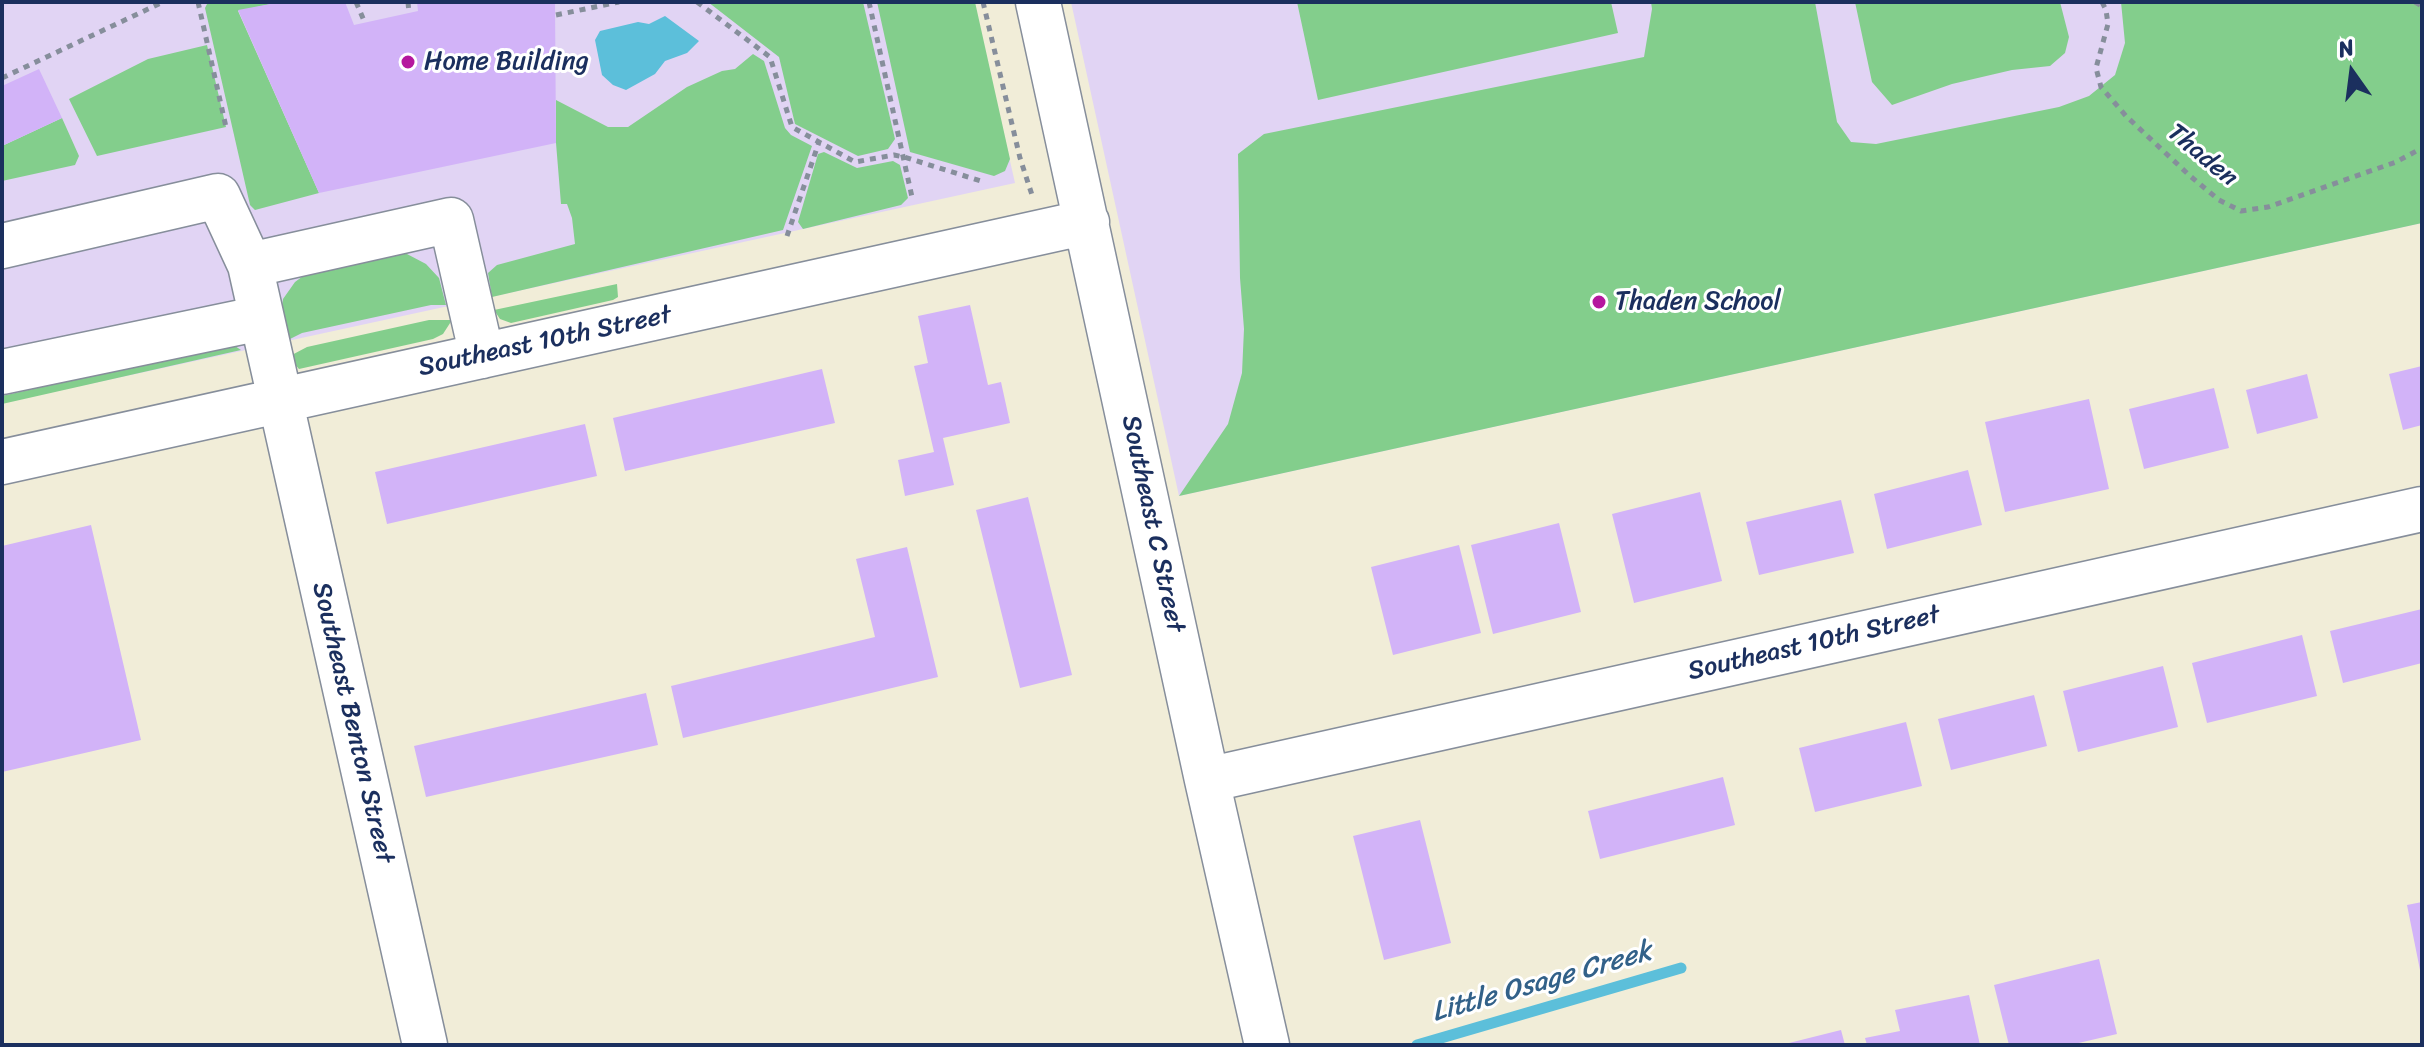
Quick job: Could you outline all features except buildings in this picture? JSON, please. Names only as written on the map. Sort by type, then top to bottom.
[{"type":"street","name":"Southeast C Street","points":[[1038,2],[1267,1045]]},
{"type":"street","name":"Southeast Benton Street","points":[[2,246],[218,196],[250,265],[425,1045]]},
{"type":"street","points":[[250,265],[451,220],[482,356]]},
{"type":"street","name":"Southeast 10th Street","points":[[2,462],[1087,222]]},
{"type":"street","points":[[2,372],[261,318]]},
{"type":"street","name":"Southeast 10th Street","points":[[1207,780],[2422,509]]},
{"type":"path","points":[[2,78],[163,2]]},
{"type":"path","points":[[198,2],[226,127]]},
{"type":"path","points":[[356,2],[365,23]]},
{"type":"path","points":[[408,2],[409,13]]},
{"type":"path","points":[[556,15],[619,2]]},
{"type":"path","points":[[697,2],[770,57],[792,127],[855,162],[894,155],[981,181]]},
{"type":"path","points":[[869,2],[912,197]]},
{"type":"path","points":[[983,2],[1032,198]]},
{"type":"path","name":"Thaden","points":[[2102,2],[2108,24],[2096,68],[2101,87],[2126,116],[2189,175],[2219,200],[2241,211],[2268,207],[2396,162],[2422,148]]},
{"type":"path","points":[[2415,2],[2422,6]]},
{"type":"path","points":[[787,236],[819,142]]},
{"type":"shaded area","points":[[2,2],[974,2],[1015,183],[2,403]]},
{"type":"shaded area","name":"Thaden School","points":[[1071,2],[2422,2],[2422,223],[1179,496]]},
{"type":"green space","points":[[208,2],[281,2],[238,11],[319,193],[255,210],[250,205],[205,8]]},
{"type":"green space","points":[[708,2],[863,2],[895,139],[888,149],[858,156],[795,124],[779,57]]},
{"type":"green space","points":[[877,2],[975,2],[1010,159],[1005,171],[994,176],[910,152]]},
{"type":"green space","points":[[1297,2],[1611,2],[1618,33],[1318,100]]},
{"type":"green space","name":"Thaden School","points":[[1651,2],[1815,2],[1837,122],[1851,142],[1876,144],[2059,107],[2089,96],[2115,75],[2125,43],[2121,2],[2422,2],[2422,223],[1179,496],[1228,424],[1242,373],[1244,329],[1238,154],[1264,134],[1644,57]]},
{"type":"green space","points":[[1855,2],[2060,2],[2069,37],[2065,53],[2050,66],[2012,70],[1952,84],[1892,105],[1872,82]]},
{"type":"green space","points":[[207,45],[226,127],[97,156],[69,99],[148,59]]},
{"type":"green space","points":[[753,54],[764,61],[785,128],[791,135],[812,146],[783,230],[492,297],[488,273],[497,265],[575,244],[572,218],[567,204],[561,204],[556,100],[608,127],[628,127],[687,87],[722,71],[735,69]]},
{"type":"green space","points":[[62,118],[79,156],[75,165],[2,181],[2,146]]},
{"type":"green space","points":[[824,152],[857,168],[893,161],[900,165],[908,198],[901,205],[803,229],[798,222],[818,154]]},
{"type":"green space","points":[[391,251],[407,254],[426,264],[439,278],[446,305],[431,305],[302,333],[286,341],[280,320],[283,299],[295,282],[314,268]]},
{"type":"green space","points":[[617,284],[618,297],[613,300],[511,323],[500,319],[494,310]]},
{"type":"green space","points":[[429,320],[452,320],[443,334],[433,339],[299,369],[288,357],[307,347]]},
{"type":"green space","points":[[227,345],[241,350],[2,404],[2,396]]},
{"type":"water","points":[[665,16],[699,41],[687,53],[665,61],[655,74],[626,90],[613,85],[602,75],[595,40],[600,31],[638,22],[649,24]]},
{"type":"waterway","name":"Little Osage Creek","points":[[1417,1045],[1681,968]]},
{"type":"place","name":"Home Building","points":[[408,62]]},
{"type":"place","name":"Thaden School","points":[[1599,302]]}]
